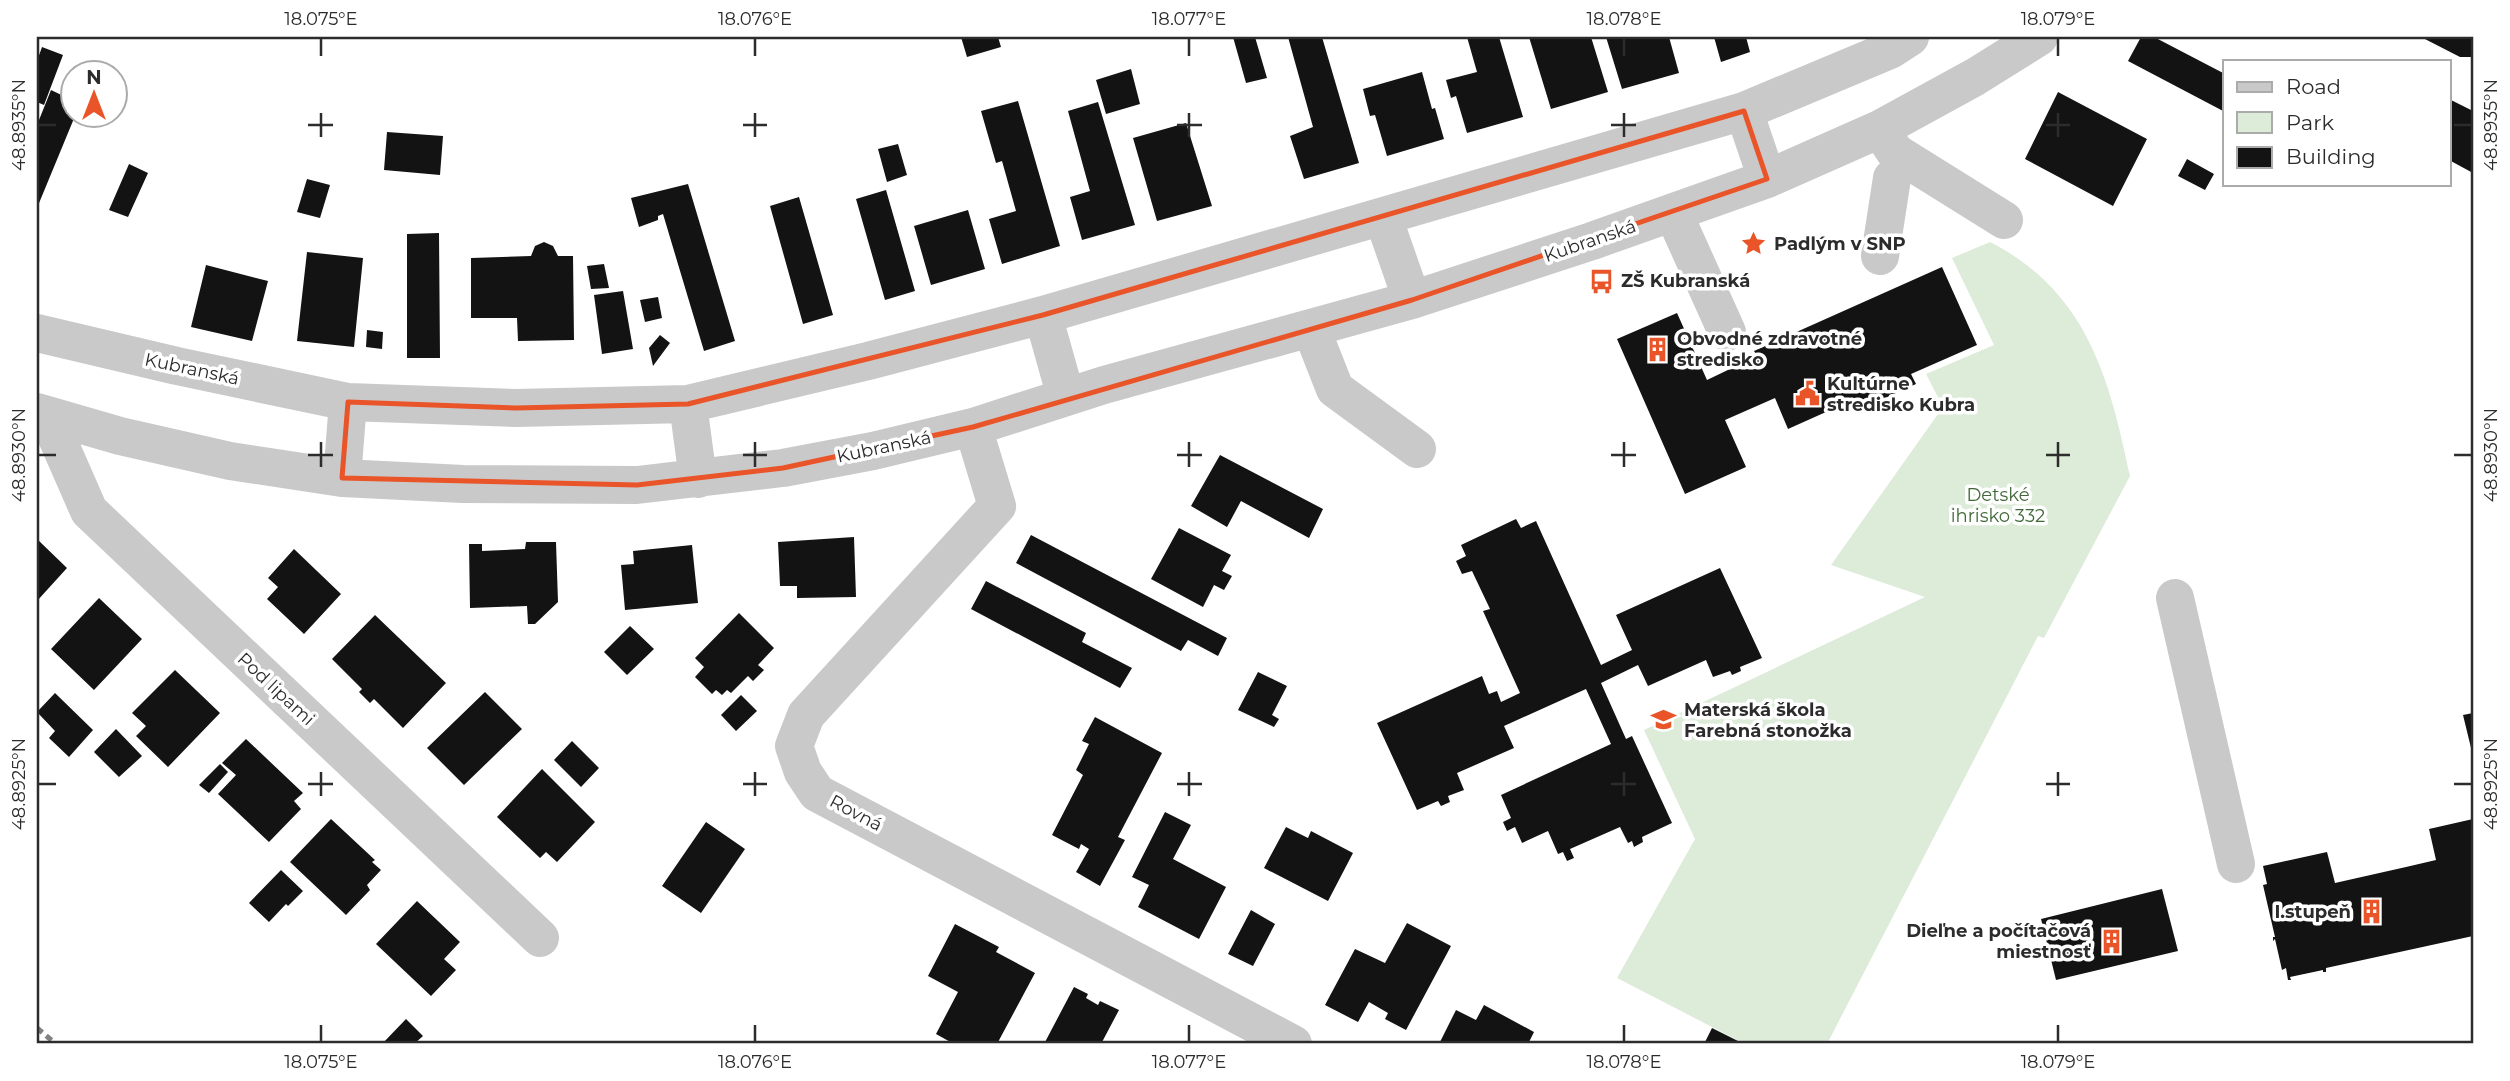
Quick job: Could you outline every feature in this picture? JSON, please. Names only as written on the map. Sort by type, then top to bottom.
[{"type":"street","name":"Kubranská","points":[[37,333],[348,402],[516,408],[688,404],[1043,315],[1744,111],[1890,50],[1910,37]]},
{"type":"street","name":"Kubranská","points":[[42,413],[120,436],[230,461],[342,478],[570,486],[637,485],[783,468],[873,451],[973,427],[1066,397],[1412,300],[1673,212],[1767,178],[1880,128],[1975,77],[2039,37]]},
{"type":"street","points":[[1744,111],[1767,178]]},
{"type":"street","points":[[1880,128],[1895,152],[2004,220]]},
{"type":"street","points":[[1880,256],[1892,178]]},
{"type":"street","points":[[1673,212],[1727,332]]},
{"type":"street","points":[[1383,217],[1412,300]]},
{"type":"street","points":[[1043,315],[1066,397]]},
{"type":"street","points":[[1311,328],[1335,389],[1417,449]]},
{"type":"street","points":[[342,478],[348,402]]},
{"type":"street","points":[[688,404],[698,479]]},
{"type":"street","name":"Pod lipami","points":[[42,413],[89,511],[540,938]]},
{"type":"street","name":"Rovná","points":[[973,427],[997,506],[806,715],[794,746],[803,772],[817,793],[1293,1044]]},
{"type":"street","points":[[2175,598],[2236,864]]},
{"type":"highlighted area","points":[[1744,111],[1767,179],[1412,300],[973,427],[783,468],[637,485],[342,478],[348,402],[516,408],[688,404],[1043,315]]},
{"type":"green space","name":"Detské ihrisko 332","points":[[1990,242],[2023,262],[2050,286],[2071,312],[2102,372],[2130,476],[2044,638],[2038,636],[1827,1044],[1745,1044],[1617,978],[1695,839],[1644,730],[1925,597],[1831,565],[1943,407],[1926,374],[1994,345],[1952,258]]},
{"type":"building","points":[[961,37],[998,37],[1001,47],[967,57]]},
{"type":"building","points":[[1233,37],[1255,37],[1267,78],[1246,83]]},
{"type":"building","points":[[1288,37],[1322,37],[1359,163],[1304,179],[1290,136],[1313,127]]},
{"type":"building","points":[[1467,37],[1499,37],[1523,117],[1467,133],[1456,96],[1451,98],[1446,80],[1477,72]]},
{"type":"building","points":[[1529,37],[1591,37],[1608,92],[1551,109]]},
{"type":"building","points":[[1606,37],[1669,37],[1679,73],[1622,89]]},
{"type":"building","points":[[1714,37],[1746,37],[1750,52],[1721,62]]},
{"type":"building","points":[[2141,37],[2154,37],[2223,73],[2223,111],[2128,61]]},
{"type":"building","points":[[2421,37],[2473,37],[2473,57],[2460,57]]},
{"type":"building","points":[[42,47],[63,55],[44,105],[37,102],[37,61]]},
{"type":"building","points":[[1131,69],[1140,104],[1106,114],[1096,80]]},
{"type":"building","points":[[1422,72],[1444,139],[1387,156],[1375,115],[1370,116],[1363,89]]},
{"type":"building","points":[[51,90],[60,94],[60,130],[69,130],[37,208],[37,125]]},
{"type":"building","points":[[2058,92],[2147,139],[2113,206],[2025,159]]},
{"type":"building","points":[[2450,100],[2473,111],[2473,173],[2450,161]]},
{"type":"building","points":[[1018,101],[1060,246],[1002,264],[989,219],[1016,211],[1002,161],[996,163],[981,111]]},
{"type":"building","points":[[1098,102],[1135,225],[1082,240],[1070,197],[1090,191],[1068,111]]},
{"type":"building","points":[[1186,123],[1212,206],[1157,221],[1133,138]]},
{"type":"building","points":[[387,132],[443,136],[440,175],[384,170]]},
{"type":"building","points":[[898,144],[907,175],[887,182],[878,149]]},
{"type":"building","points":[[2187,159],[2214,174],[2205,190],[2178,176]]},
{"type":"building","points":[[129,164],[148,173],[128,217],[109,210]]},
{"type":"building","points":[[307,179],[330,185],[320,218],[297,212]]},
{"type":"building","points":[[688,184],[735,341],[704,351],[663,214],[658,216],[658,220],[639,227],[631,198]]},
{"type":"building","points":[[886,190],[915,291],[885,300],[856,199]]},
{"type":"building","points":[[799,197],[833,315],[803,324],[770,206]]},
{"type":"building","points":[[968,210],[985,269],[931,285],[914,226]]},
{"type":"building","points":[[439,233],[440,358],[407,358],[407,234]]},
{"type":"building","points":[[544,242],[553,246],[558,256],[573,256],[574,340],[518,341],[517,318],[471,318],[471,258],[531,256],[535,246]]},
{"type":"building","points":[[307,252],[363,258],[354,347],[297,341]]},
{"type":"building","points":[[604,264],[609,288],[591,289],[587,266]]},
{"type":"building","points":[[206,265],[268,281],[252,341],[191,327]]},
{"type":"building","points":[[1942,267],[1977,345],[1911,374],[1916,384],[1859,410],[1855,399],[1788,429],[1775,398],[1725,420],[1746,467],[1685,494],[1617,339],[1677,313],[1707,380],[1757,356],[1754,351]]},
{"type":"building","points":[[623,291],[633,349],[602,354],[594,295]]},
{"type":"building","points":[[658,297],[662,318],[645,322],[640,300]]},
{"type":"building","points":[[367,330],[383,332],[382,349],[366,347]]},
{"type":"building","points":[[660,335],[670,343],[653,366],[649,348]]},
{"type":"building","points":[[1220,455],[1323,509],[1309,538],[1241,501],[1227,527],[1191,506]]},
{"type":"building","points":[[1516,519],[1521,528],[1536,521],[1601,665],[1632,650],[1616,615],[1720,568],[1762,658],[1740,667],[1741,671],[1732,675],[1730,671],[1713,677],[1706,660],[1648,686],[1638,665],[1601,683],[1626,739],[1632,736],[1672,823],[1642,837],[1643,842],[1634,847],[1632,841],[1628,843],[1620,827],[1570,849],[1574,858],[1567,861],[1563,852],[1558,854],[1548,831],[1522,843],[1515,827],[1507,831],[1503,822],[1511,818],[1501,795],[1611,744],[1586,689],[1504,726],[1514,748],[1457,773],[1464,790],[1448,796],[1450,802],[1441,806],[1438,801],[1417,810],[1377,723],[1482,676],[1489,694],[1497,691],[1501,702],[1520,693],[1483,611],[1490,609],[1472,571],[1462,574],[1456,561],[1466,556],[1461,545]]},
{"type":"building","points":[[1179,528],[1231,555],[1222,571],[1232,576],[1224,590],[1214,585],[1203,607],[1151,579]]},
{"type":"building","points":[[1031,535],[1227,638],[1218,656],[1188,640],[1181,651],[1016,563]]},
{"type":"building","points":[[854,537],[856,597],[797,598],[797,586],[780,586],[778,542]]},
{"type":"building","points":[[37,539],[67,568],[37,601]]},
{"type":"building","points":[[526,542],[556,542],[558,602],[535,624],[528,624],[527,606],[470,608],[469,544],[482,544],[482,551],[525,549]]},
{"type":"building","points":[[692,545],[698,603],[625,610],[621,565],[634,564],[633,551]]},
{"type":"building","points":[[294,549],[341,594],[304,634],[267,599],[278,587],[268,578]]},
{"type":"building","points":[[986,581],[1086,633],[1082,642],[1132,668],[1120,688],[971,609]]},
{"type":"building","points":[[99,598],[142,639],[94,690],[51,649]]},
{"type":"building","points":[[739,613],[774,648],[758,665],[764,670],[753,681],[748,676],[731,693],[727,690],[722,695],[716,690],[712,694],[695,677],[704,667],[695,658]]},
{"type":"building","points":[[375,615],[446,683],[403,728],[374,699],[370,703],[359,692],[362,689],[332,659]]},
{"type":"building","points":[[630,626],[654,649],[627,675],[604,652]]},
{"type":"building","points":[[175,670],[220,713],[168,767],[136,736],[146,726],[132,713]]},
{"type":"building","points":[[1258,672],[1287,686],[1272,715],[1279,719],[1274,727],[1238,710]]},
{"type":"building","points":[[485,692],[522,729],[464,785],[427,748]]},
{"type":"building","points":[[55,693],[93,730],[69,757],[49,738],[55,731],[37,712]]},
{"type":"building","points":[[741,695],[757,711],[736,731],[721,715]]},
{"type":"building","points":[[2473,713],[2473,752],[2472,752],[2463,715]]},
{"type":"building","points":[[1095,717],[1162,753],[1118,837],[1125,840],[1100,886],[1076,872],[1089,849],[1081,844],[1079,849],[1052,835],[1083,775],[1076,770],[1089,744],[1082,741]]},
{"type":"building","points":[[116,729],[142,756],[119,777],[94,752]]},
{"type":"building","points":[[246,739],[303,793],[294,801],[301,809],[269,842],[218,794],[236,775],[222,763]]},
{"type":"building","points":[[572,741],[599,768],[581,787],[554,760]]},
{"type":"building","points":[[220,764],[228,772],[209,793],[199,785]]},
{"type":"building","points":[[542,769],[595,822],[557,862],[546,852],[540,858],[497,817]]},
{"type":"building","points":[[1165,812],[1191,825],[1173,859],[1226,887],[1199,939],[1138,907],[1149,885],[1132,877]]},
{"type":"building","points":[[331,819],[375,860],[372,862],[381,870],[367,885],[370,890],[346,915],[290,862]]},
{"type":"building","name":"I.stupeň","points":[[2473,819],[2473,936],[2326,968],[2326,972],[2323,970],[2290,977],[2291,980],[2288,980],[2286,968],[2282,970],[2275,939],[2273,941],[2275,937],[2263,885],[2267,884],[2263,866],[2327,852],[2335,883],[2436,860],[2429,829]]},
{"type":"building","points":[[706,822],[745,849],[701,913],[662,886]]},
{"type":"building","points":[[1286,827],[1308,838],[1311,831],[1353,853],[1328,901],[1264,868]]},
{"type":"building","points":[[281,870],[303,891],[269,922],[249,903]]},
{"type":"building","name":"Dieľne a počítačová miestnosť","points":[[2162,889],[2178,951],[2056,980],[2041,919]]},
{"type":"building","points":[[417,901],[460,942],[444,959],[456,970],[431,996],[376,944]]},
{"type":"building","points":[[1251,910],[1275,924],[1253,966],[1228,954]]},
{"type":"building","points":[[1407,923],[1451,946],[1406,1030],[1385,1019],[1388,1013],[1369,1002],[1358,1022],[1325,1005],[1355,949],[1385,963]]},
{"type":"building","points":[[955,924],[999,947],[996,952],[1035,973],[997,1044],[954,1044],[936,1034],[958,992],[928,976]]},
{"type":"building","points":[[1074,987],[1088,994],[1086,998],[1098,1005],[1100,1001],[1119,1010],[1101,1044],[1044,1044]]},
{"type":"building","points":[[1484,1005],[1534,1032],[1528,1044],[1439,1044],[1456,1010],[1476,1020]]},
{"type":"building","points":[[406,1019],[423,1036],[414,1044],[382,1044]]},
{"type":"building","points":[[1712,1028],[1744,1044],[1705,1042]]},
{"type":"railway","points":[[37,1028],[56,1044]]},
{"type":"place","name":"Padlým v SNP","points":[[1754,244]]},
{"type":"place","name":"ZŠ Kubranská","points":[[1601,281]]},
{"type":"place","name":"Obvodné zdravotné stredisko","points":[[1657,349]]},
{"type":"place","name":"Kultúrne stredisko Kubra","points":[[1807,394]]},
{"type":"place","name":"Materská škola Farebná stonožka","points":[[1664,720]]},
{"type":"place","name":"I.stupeň","points":[[2371,912]]},
{"type":"place","name":"Dieľne a počítačová miestnosť","points":[[2111,941]]}]
